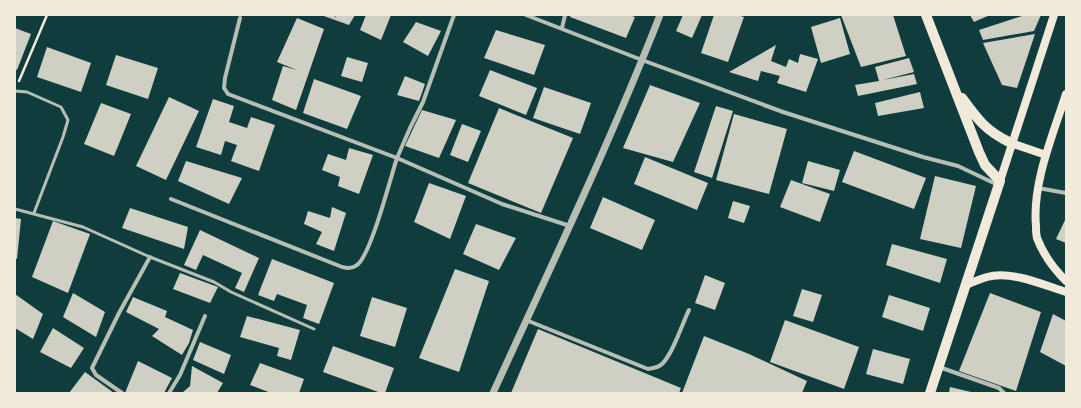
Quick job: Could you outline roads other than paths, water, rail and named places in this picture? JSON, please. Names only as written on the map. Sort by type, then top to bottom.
[{"type":"main road","points":[[926,15],[985,165],[999,183]]},
{"type":"main road","points":[[930,393],[1054,15]]},
{"type":"main road","points":[[952,83],[978,120],[987,129],[1011,144],[1046,155]]},
{"type":"main road","points":[[1066,94],[1046,155],[1038,188],[1035,214],[1036,237],[1056,271],[1066,281]]},
{"type":"main road","points":[[966,285],[988,276],[1011,276],[1066,292]]},
{"type":"street","points":[[171,199],[326,259],[342,267],[349,268],[356,266],[362,260],[370,244],[397,158],[423,102],[454,15]]},
{"type":"street","points":[[526,15],[783,112],[923,157],[958,166],[999,183]]},
{"type":"street","points":[[562,28],[565,15]]},
{"type":"street","points":[[494,393],[570,226],[660,15]]},
{"type":"street","points":[[240,18],[224,78],[224,88],[228,94],[397,158],[502,204],[570,226]]},
{"type":"street","points":[[1038,188],[1066,193]]},
{"type":"street","points":[[122,393],[96,376],[92,368],[119,313],[150,257]]},
{"type":"street","points":[[526,320],[648,369],[656,368],[668,356],[688,310]]},
{"type":"street","points":[[169,393],[180,375],[205,316]]},
{"type":"street","points":[[939,367],[1000,388],[1004,393]]},
{"type":"lane","points":[[15,90],[27,92],[61,107],[68,120],[34,214]]},
{"type":"lane","points":[[15,209],[83,227],[150,257],[214,282],[231,292],[314,329]]}]
